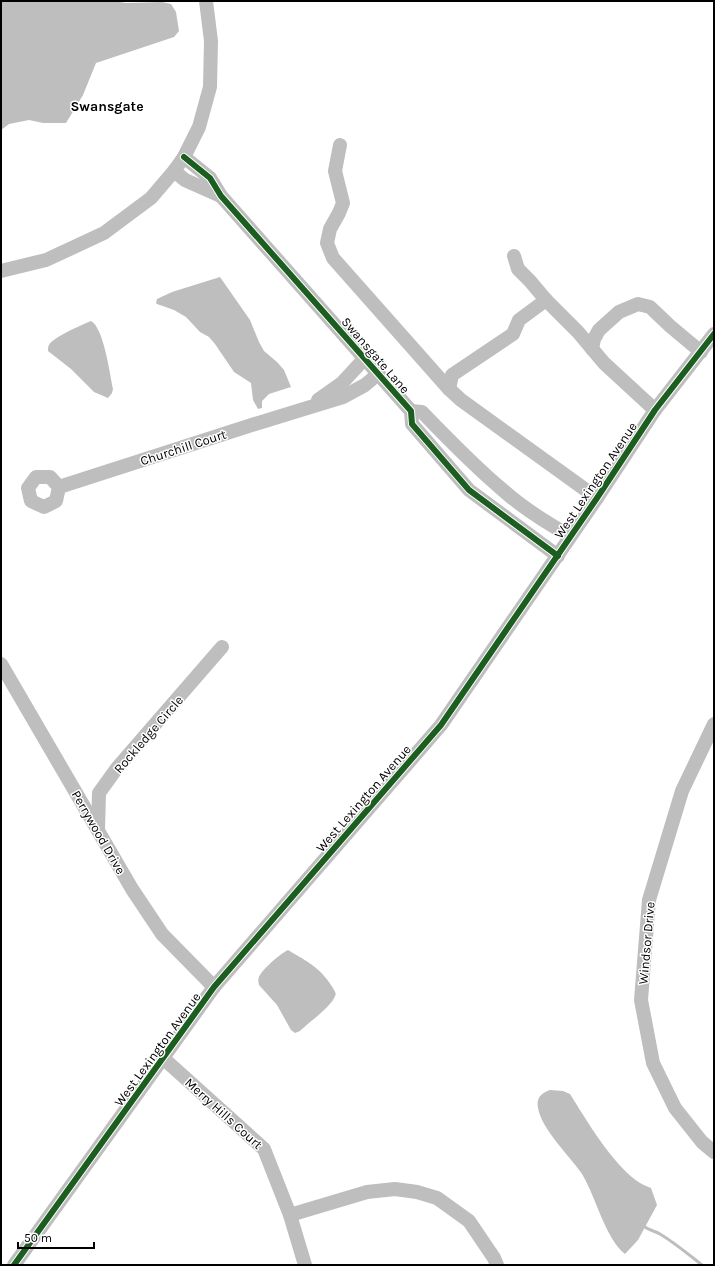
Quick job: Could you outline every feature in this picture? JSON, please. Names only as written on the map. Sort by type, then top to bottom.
[{"type":"street","points":[[1,271],[46,260],[104,233],[151,198],[174,171],[184,157],[199,127],[210,87],[212,41],[206,1]]},
{"type":"street","points":[[340,145],[335,171],[343,203],[330,229],[327,243],[333,258],[449,389],[461,400],[597,498]]},
{"type":"street","name":"Swansgate Lane","points":[[184,157],[210,178],[221,196],[411,411],[412,424],[469,490],[558,556]]},
{"type":"street","name":"Swansgate Lane","points":[[174,171],[185,180],[221,196]]},
{"type":"street","points":[[514,256],[518,268],[546,300],[578,332],[604,363],[655,410]]},
{"type":"street","points":[[449,389],[452,375],[513,334],[519,320],[546,300]]},
{"type":"street","points":[[592,349],[594,339],[599,330],[619,312],[638,304],[650,307],[700,352]]},
{"type":"street","name":"West Lexington Avenue","points":[[14,1265],[214,988],[441,725],[558,556],[655,410],[714,334]]},
{"type":"street","name":"Churchill Court","points":[[308,408],[342,383],[365,358]]},
{"type":"street","name":"Churchill Court","points":[[59,487],[343,397],[365,385],[378,374]]},
{"type":"street","name":"Swansgate Lane","points":[[411,411],[422,412],[464,456],[505,492],[542,519],[570,536]]},
{"type":"street","name":"Rockledge Circle","points":[[98,831],[99,793],[117,768],[222,647]]},
{"type":"street","name":"Perrywood Drive","points":[[1,664],[132,889],[162,934],[214,988]]},
{"type":"street","name":"Windsor Drive","points":[[714,724],[682,792],[649,900],[641,1000],[653,1063],[675,1108],[702,1142],[714,1152]]},
{"type":"street","name":"Merry Hills Court","points":[[163,1058],[264,1149],[290,1214],[305,1265]]},
{"type":"street","points":[[290,1214],[367,1192],[395,1189],[417,1192],[437,1198],[469,1221],[494,1258],[497,1265]]},
{"type":"shaded area","points":[[1,1],[114,1],[126,3],[162,2],[171,4],[176,12],[179,31],[174,37],[96,63],[83,95],[66,123],[43,123],[29,120],[9,124],[1,130]]},
{"type":"shaded area","points":[[220,277],[250,320],[264,351],[284,370],[291,387],[269,394],[262,401],[262,408],[258,409],[253,400],[251,383],[234,372],[209,337],[200,332],[186,317],[174,310],[156,303],[157,299],[172,292]]},
{"type":"shaded area","points":[[91,321],[96,325],[100,333],[108,363],[113,389],[108,398],[94,392],[71,369],[48,351],[49,345],[56,338]]},
{"type":"shaded area","points":[[288,950],[318,970],[328,981],[336,994],[325,1009],[300,1031],[295,1033],[291,1030],[277,1005],[258,982],[259,976],[265,968]]},
{"type":"shaded area","points":[[550,1090],[563,1091],[570,1094],[600,1140],[618,1163],[637,1181],[651,1188],[657,1205],[638,1240],[625,1254],[618,1247],[606,1228],[582,1174],[550,1134],[545,1125],[538,1108],[538,1101],[542,1094]]},
{"type":"waterway","points":[[643,1225],[671,1241],[702,1265]]},
{"type":"cycle path","points":[[184,157],[210,178],[221,196],[411,411],[412,424],[469,490],[558,556]]},
{"type":"cycle path","points":[[14,1265],[214,987],[441,725],[597,498],[655,410],[714,334]]},
{"type":"district","name":"Swansgate","points":[[107,106]]}]
